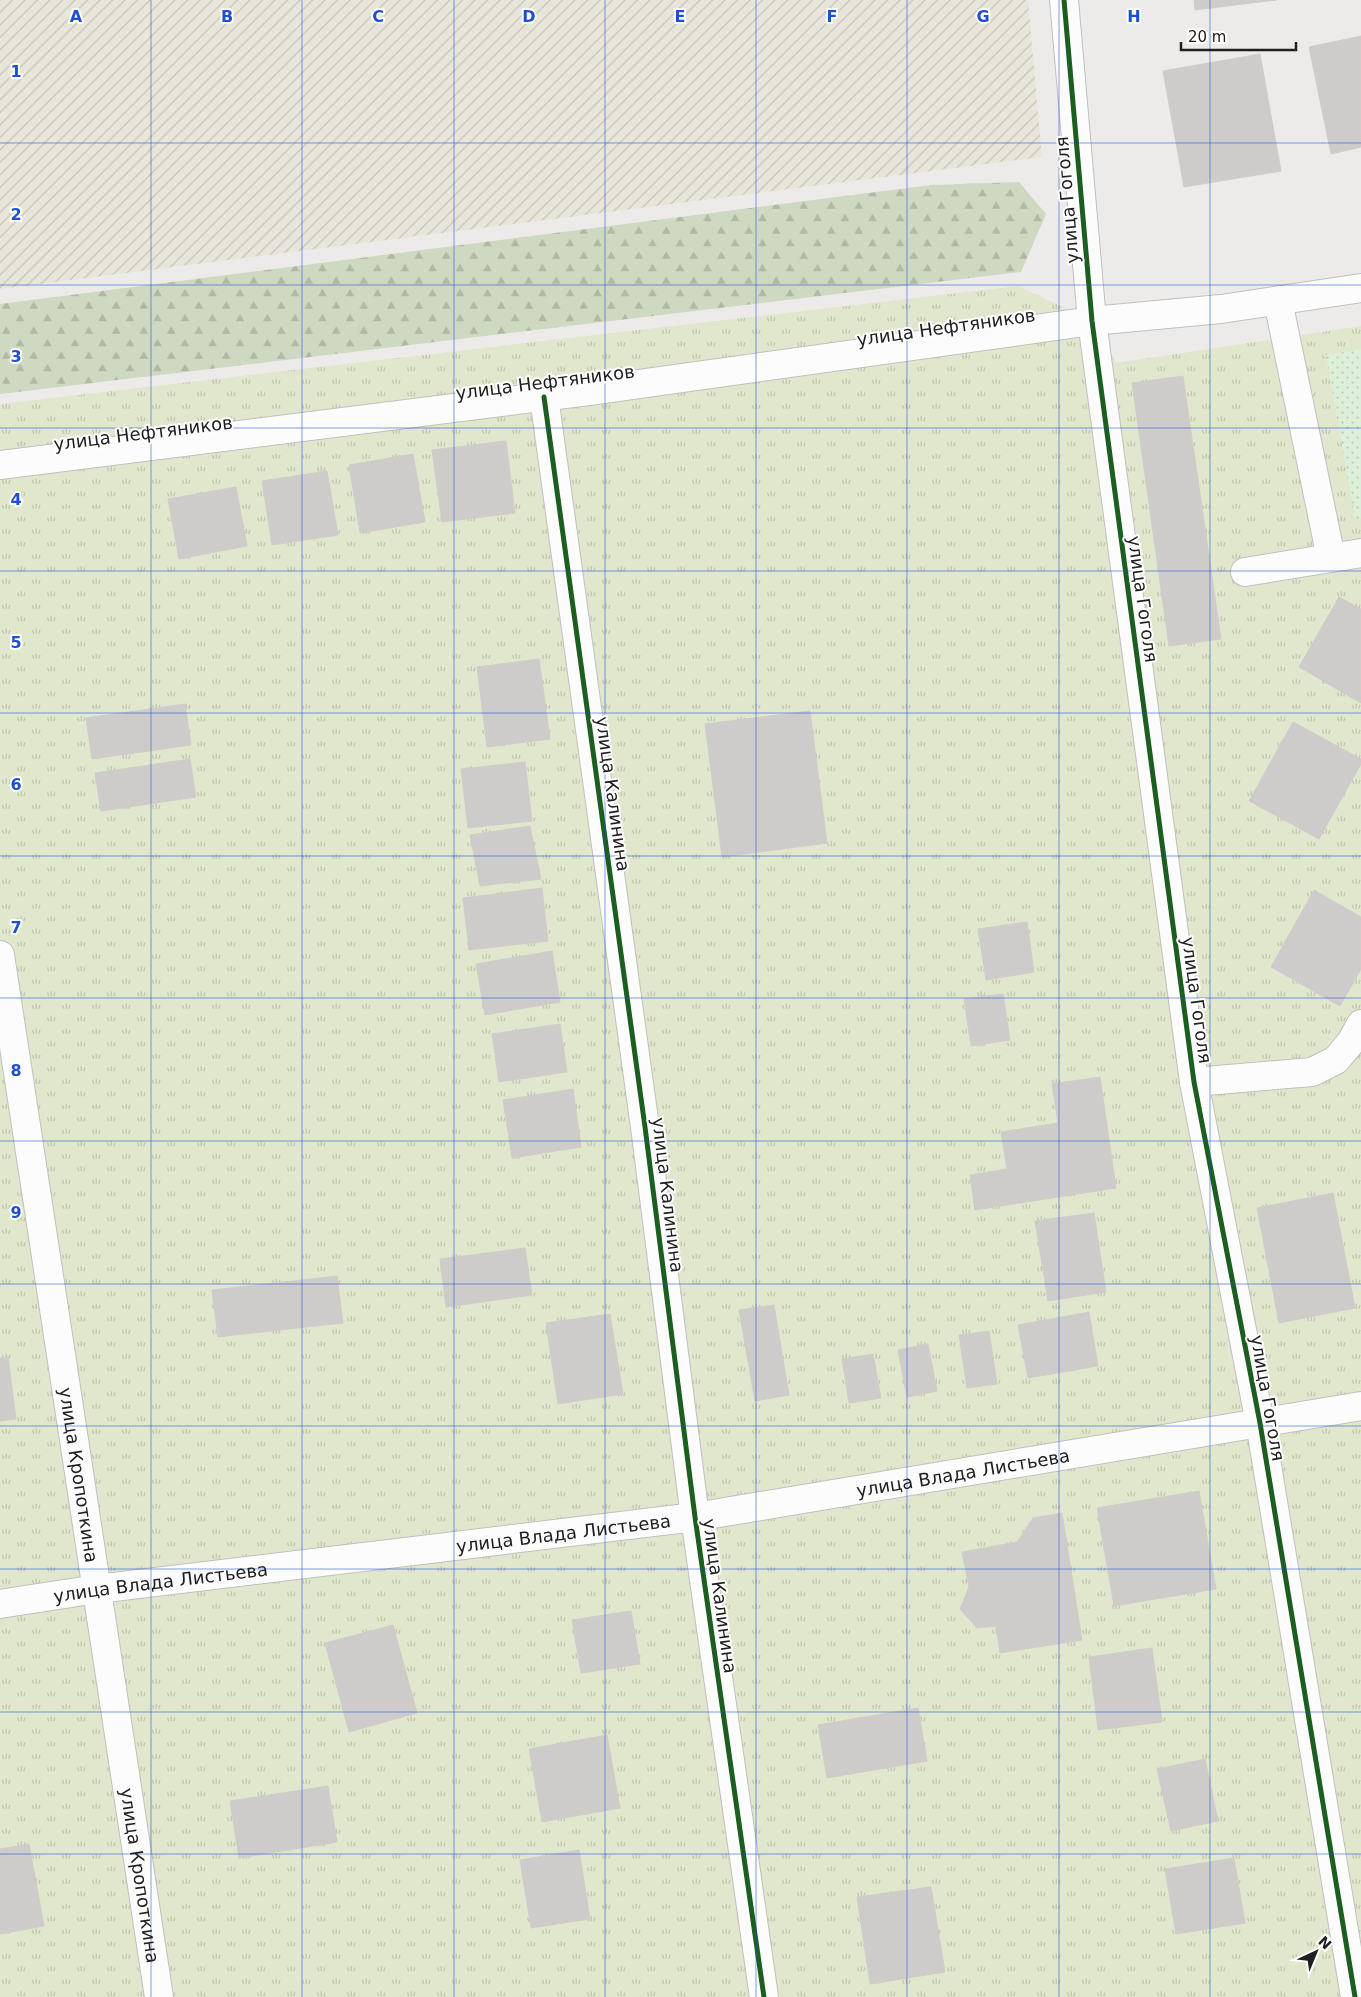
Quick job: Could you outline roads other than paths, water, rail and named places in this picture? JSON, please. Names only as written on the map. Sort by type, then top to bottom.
[{"type":"street","name":"улица Гоголя","points":[[1064,0],[1092,321],[1194,1082],[1260,1423],[1355,1997]]},
{"type":"street","name":"улица Нефтяников","points":[[0,465],[544,396],[1092,321],[1221,309],[1361,288]]},
{"type":"street","points":[[1278,300],[1331,558]]},
{"type":"street","name":"улица Калинина","points":[[544,396],[645,1127],[695,1518],[764,1997]]},
{"type":"street","points":[[1245,572],[1361,554]]},
{"type":"street","name":"улица Кропоткина","points":[[0,955],[159,1997]]},
{"type":"street","points":[[1194,1082],[1312,1072],[1336,1060],[1351,1042],[1361,1024]]},
{"type":"street","name":"улица Влада Листьева","points":[[0,1604],[97,1589],[695,1518],[1361,1406]]}]
